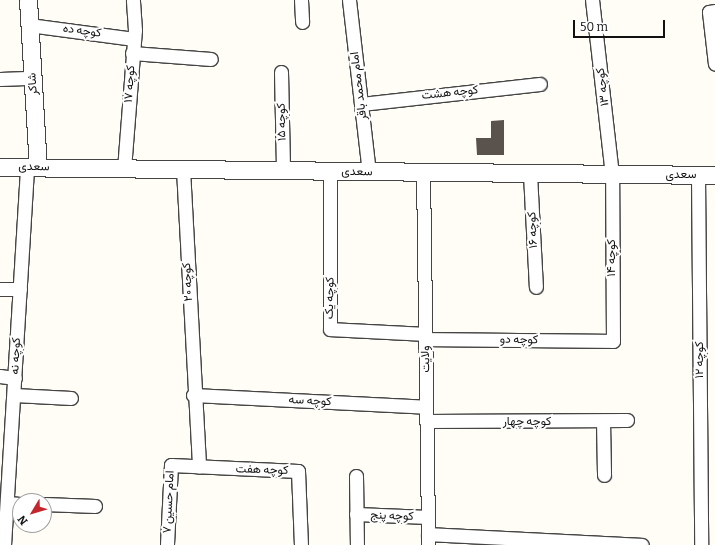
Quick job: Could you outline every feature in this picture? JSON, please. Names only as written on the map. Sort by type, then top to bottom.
[{"type":"street","name":"شاکر","points":[[28,0],[33,78],[33,167]]},
{"type":"street","name":"کوچه ۱۷","points":[[124,169],[134,39],[133,0]]},
{"type":"street","points":[[302,0],[302,22]]},
{"type":"street","name":"امام محمد باقر","points":[[349,0],[369,172]]},
{"type":"street","name":"کوچه ۱۳","points":[[592,0],[612,175]]},
{"type":"street","points":[[712,11],[715,64]]},
{"type":"street","name":"کوچه ده","points":[[29,25],[134,39]]},
{"type":"street","points":[[132,53],[211,59]]},
{"type":"street","name":"کوچه ۱۵","points":[[281,72],[283,171]]},
{"type":"street","points":[[0,79],[33,78]]},
{"type":"street","name":"کوچه هشت","points":[[361,104],[540,84]]},
{"type":"street","name":"سعدی","points":[[0,167],[707,175]]},
{"type":"street","name":"کوچه نه","points":[[4,545],[9,497],[20,289],[33,167]]},
{"type":"street","name":"کوچه ۲۰","points":[[182,169],[193,395],[199,467]]},
{"type":"street","name":"کوچه یک","points":[[330,171],[330,330],[425,336]]},
{"type":"street","name":"ولایت","points":[[423,172],[428,539]]},
{"type":"street","name":"کوچه ۱۶","points":[[530,174],[536,287]]},
{"type":"street","name":"کوچه ۱۴","points":[[612,175],[613,341]]},
{"type":"street","name":"کوچه ۱۲","points":[[701,545],[707,175]]},
{"type":"street","points":[[0,289],[20,289]]},
{"type":"street","name":"کوچه دو","points":[[425,336],[613,341]]},
{"type":"street","points":[[0,376],[15,378]]},
{"type":"street","points":[[14,395],[71,398]]},
{"type":"street","name":"کوچه سه","points":[[193,395],[426,407]]},
{"type":"street","name":"کوچه چهار","points":[[426,421],[627,420]]},
{"type":"street","points":[[603,421],[604,475]]},
{"type":"street","name":"امام حسین ۷","points":[[167,544],[171,465],[199,467]]},
{"type":"street","name":"کوچه هفت","points":[[199,467],[298,471],[301,545]]},
{"type":"street","points":[[356,476],[357,545]]},
{"type":"street","points":[[52,504],[95,506]]},
{"type":"street","name":"کوچه پنج","points":[[356,514],[428,517]]},
{"type":"street","points":[[428,539],[642,545]]},
{"type":"building","points":[[504,120],[504,155],[477,155],[476,138],[491,138],[491,121]]}]
